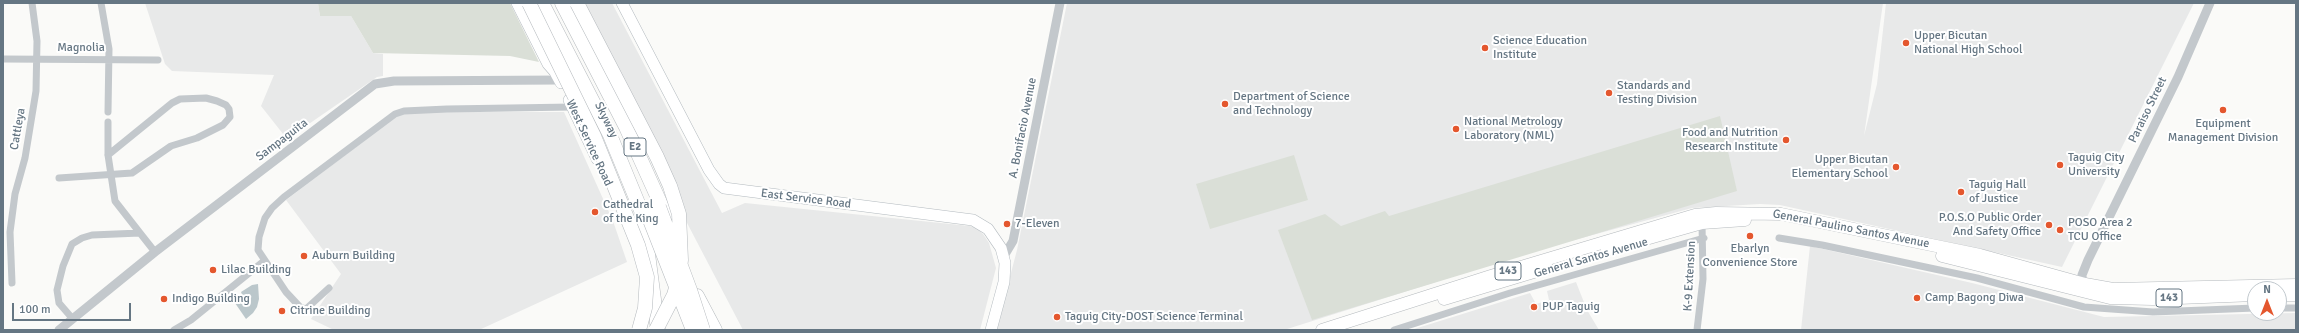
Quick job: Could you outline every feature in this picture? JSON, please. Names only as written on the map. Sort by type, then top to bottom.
[{"type":"highway","points":[[529,3],[594,136],[640,250],[647,277],[645,308],[640,330]]},
{"type":"highway","name":"E2","points":[[542,3],[610,135],[689,330]]},
{"type":"highway","name":"Skyway","points":[[546,3],[613,134],[649,217],[693,330]]},
{"type":"highway","name":"Skyway","points":[[557,3],[623,128],[659,207],[690,290],[702,330]]},
{"type":"highway","name":"E2","points":[[562,3],[626,127],[662,205],[697,296],[708,330]]},
{"type":"highway","points":[[577,3],[657,157],[670,186],[678,214],[681,260],[679,277],[674,295],[657,330]]},
{"type":"highway","points":[[642,212],[657,330]]},
{"type":"highway","points":[[697,296],[714,330]]},
{"type":"main road","name":"West Service Road","points":[[518,3],[548,64],[557,76],[605,176],[637,257],[643,282],[640,330]]},
{"type":"main road","name":"West Service Road","points":[[524,3],[554,61],[557,76]]},
{"type":"main road","name":"East Service Road","points":[[622,3],[709,170],[719,184],[724,188],[973,220],[988,229],[997,240],[1004,256],[1004,282],[991,330]]},
{"type":"main road","name":"General Paulino Santos Avenue","points":[[1322,330],[1491,276],[1695,215],[1716,213],[1781,214],[1980,255],[2110,298],[2130,299],[2247,294]]},
{"type":"main road","name":"General Paulino Santos Avenue","points":[[1346,330],[1604,251],[1702,223],[1737,220],[1790,223],[2083,288],[2132,290],[2260,285],[2296,286]]},
{"type":"street","name":"Cattleya","points":[[12,283],[10,232],[15,194],[25,158],[36,91],[36,25],[32,3]]},
{"type":"street","points":[[101,3],[109,60],[108,112]]},
{"type":"street","name":"A. Bonifacio Avenue","points":[[1004,256],[1013,241],[1060,3]]},
{"type":"street","name":"Paraiso Street","points":[[2083,288],[2084,270],[2099,234],[2174,84],[2210,3]]},
{"type":"street","name":"Magnolia","points":[[3,59],[158,60]]},
{"type":"street","name":"Sampaguita","points":[[59,330],[154,252],[375,84],[394,81],[557,76]]},
{"type":"street","points":[[59,178],[112,176],[138,171],[160,152],[171,146],[212,132],[230,117],[229,110],[226,105],[206,98],[180,99],[172,103],[108,155]]},
{"type":"street","points":[[329,288],[309,307],[302,309],[286,292],[258,250],[259,237],[265,218],[272,208],[399,112],[539,106],[572,107]]},
{"type":"street","points":[[108,122],[108,155],[115,201],[154,252]]},
{"type":"street","name":"K-9 Extension","points":[[1697,330],[1703,279],[1704,238],[1702,223]]},
{"type":"street","points":[[72,318],[59,303],[57,290],[72,244],[82,238],[92,235],[140,233]]},
{"type":"street","name":"General Santos Avenue","points":[[1394,330],[1510,293],[1704,238]]},
{"type":"street","points":[[1780,238],[1822,245],[1977,278],[2084,307],[2153,312],[2247,308]]},
{"type":"street","points":[[1604,251],[1608,265]]},
{"type":"street","points":[[174,330],[192,320],[264,261]]},
{"type":"shaded area","points":[[145,3],[318,3],[320,16],[351,16],[373,53],[383,54],[383,76],[377,77],[287,139],[261,106],[274,75],[172,71],[165,64]]},
{"type":"shaded area","points":[[318,3],[510,3],[539,62],[510,56],[373,53],[351,16],[320,16]]},
{"type":"shaded area","points":[[572,3],[612,3],[722,213],[745,203],[970,226],[977,228],[989,243],[996,268],[980,330],[743,330]]},
{"type":"shaded area","name":"Department of Science and Technology","points":[[1067,3],[1883,3],[1864,136],[1877,84],[1886,3],[2194,3],[2062,267],[1780,205],[1760,204],[1692,208],[1534,251],[1284,330],[996,330],[1017,250]]},
{"type":"shaded area","points":[[402,112],[564,112],[613,221],[627,262],[479,330],[334,330],[311,319],[341,274],[286,200]]},
{"type":"shaded area","points":[[1720,116],[1737,191],[1312,320],[1278,230],[1325,214],[1341,226],[1385,211],[1389,216]]},
{"type":"shaded area","points":[[1294,155],[1308,200],[1210,229],[1196,184]]},
{"type":"shaded area","name":"Camp Bagong Diwa","points":[[1810,246],[1972,283],[2104,317],[2247,314],[2247,321],[2287,321],[2287,313],[2296,313],[2296,330],[1801,330]]},
{"type":"shaded area","name":"PUP Taguig","points":[[1576,282],[1587,310],[1599,330],[1411,330],[1530,293],[1536,304],[1549,300],[1547,291]]},
{"type":"shaded area","points":[[258,284],[259,299],[257,307],[246,319],[235,303],[244,299],[241,292],[252,285]]},
{"type":"place","name":"Upper Bicutan National High School","points":[[1906,43]]},
{"type":"place","name":"Science Education Institute","points":[[1485,48]]},
{"type":"place","name":"Standards and Testing Division","points":[[1609,93]]},
{"type":"place","name":"Department of Science and Technology","points":[[1225,104]]},
{"type":"place","name":"Equipment Management Division","points":[[2223,110]]},
{"type":"place","name":"National Metrology Laboratory (NML)","points":[[1456,129]]},
{"type":"place","name":"Food and Nutrition Research Institute","points":[[1786,140]]},
{"type":"place","name":"Taguig City University","points":[[2060,165]]},
{"type":"place","name":"Upper Bicutan Elementary School","points":[[1896,167]]},
{"type":"place","name":"Taguig Hall of Justice","points":[[1961,192]]},
{"type":"place","name":"Cathedral of the King","points":[[595,212]]},
{"type":"place","name":"7-Eleven","points":[[1007,224]]},
{"type":"place","name":"P.O.S.O Public Order And Safety Office","points":[[2049,225]]},
{"type":"place","name":"POSO Area 2 TCU Office","points":[[2060,230]]},
{"type":"place","name":"Ebarlyn Convenience Store","points":[[1750,236]]},
{"type":"place","name":"Auburn Building","points":[[304,256]]},
{"type":"place","name":"Lilac Building","points":[[213,270]]},
{"type":"place","name":"Camp Bagong Diwa","points":[[1917,298]]},
{"type":"place","name":"Indigo Building","points":[[164,299]]},
{"type":"place","name":"PUP Taguig","points":[[1534,307]]},
{"type":"place","name":"Citrine Building","points":[[282,311]]},
{"type":"place","name":"Taguig City-DOST Science Terminal","points":[[1057,317]]}]
